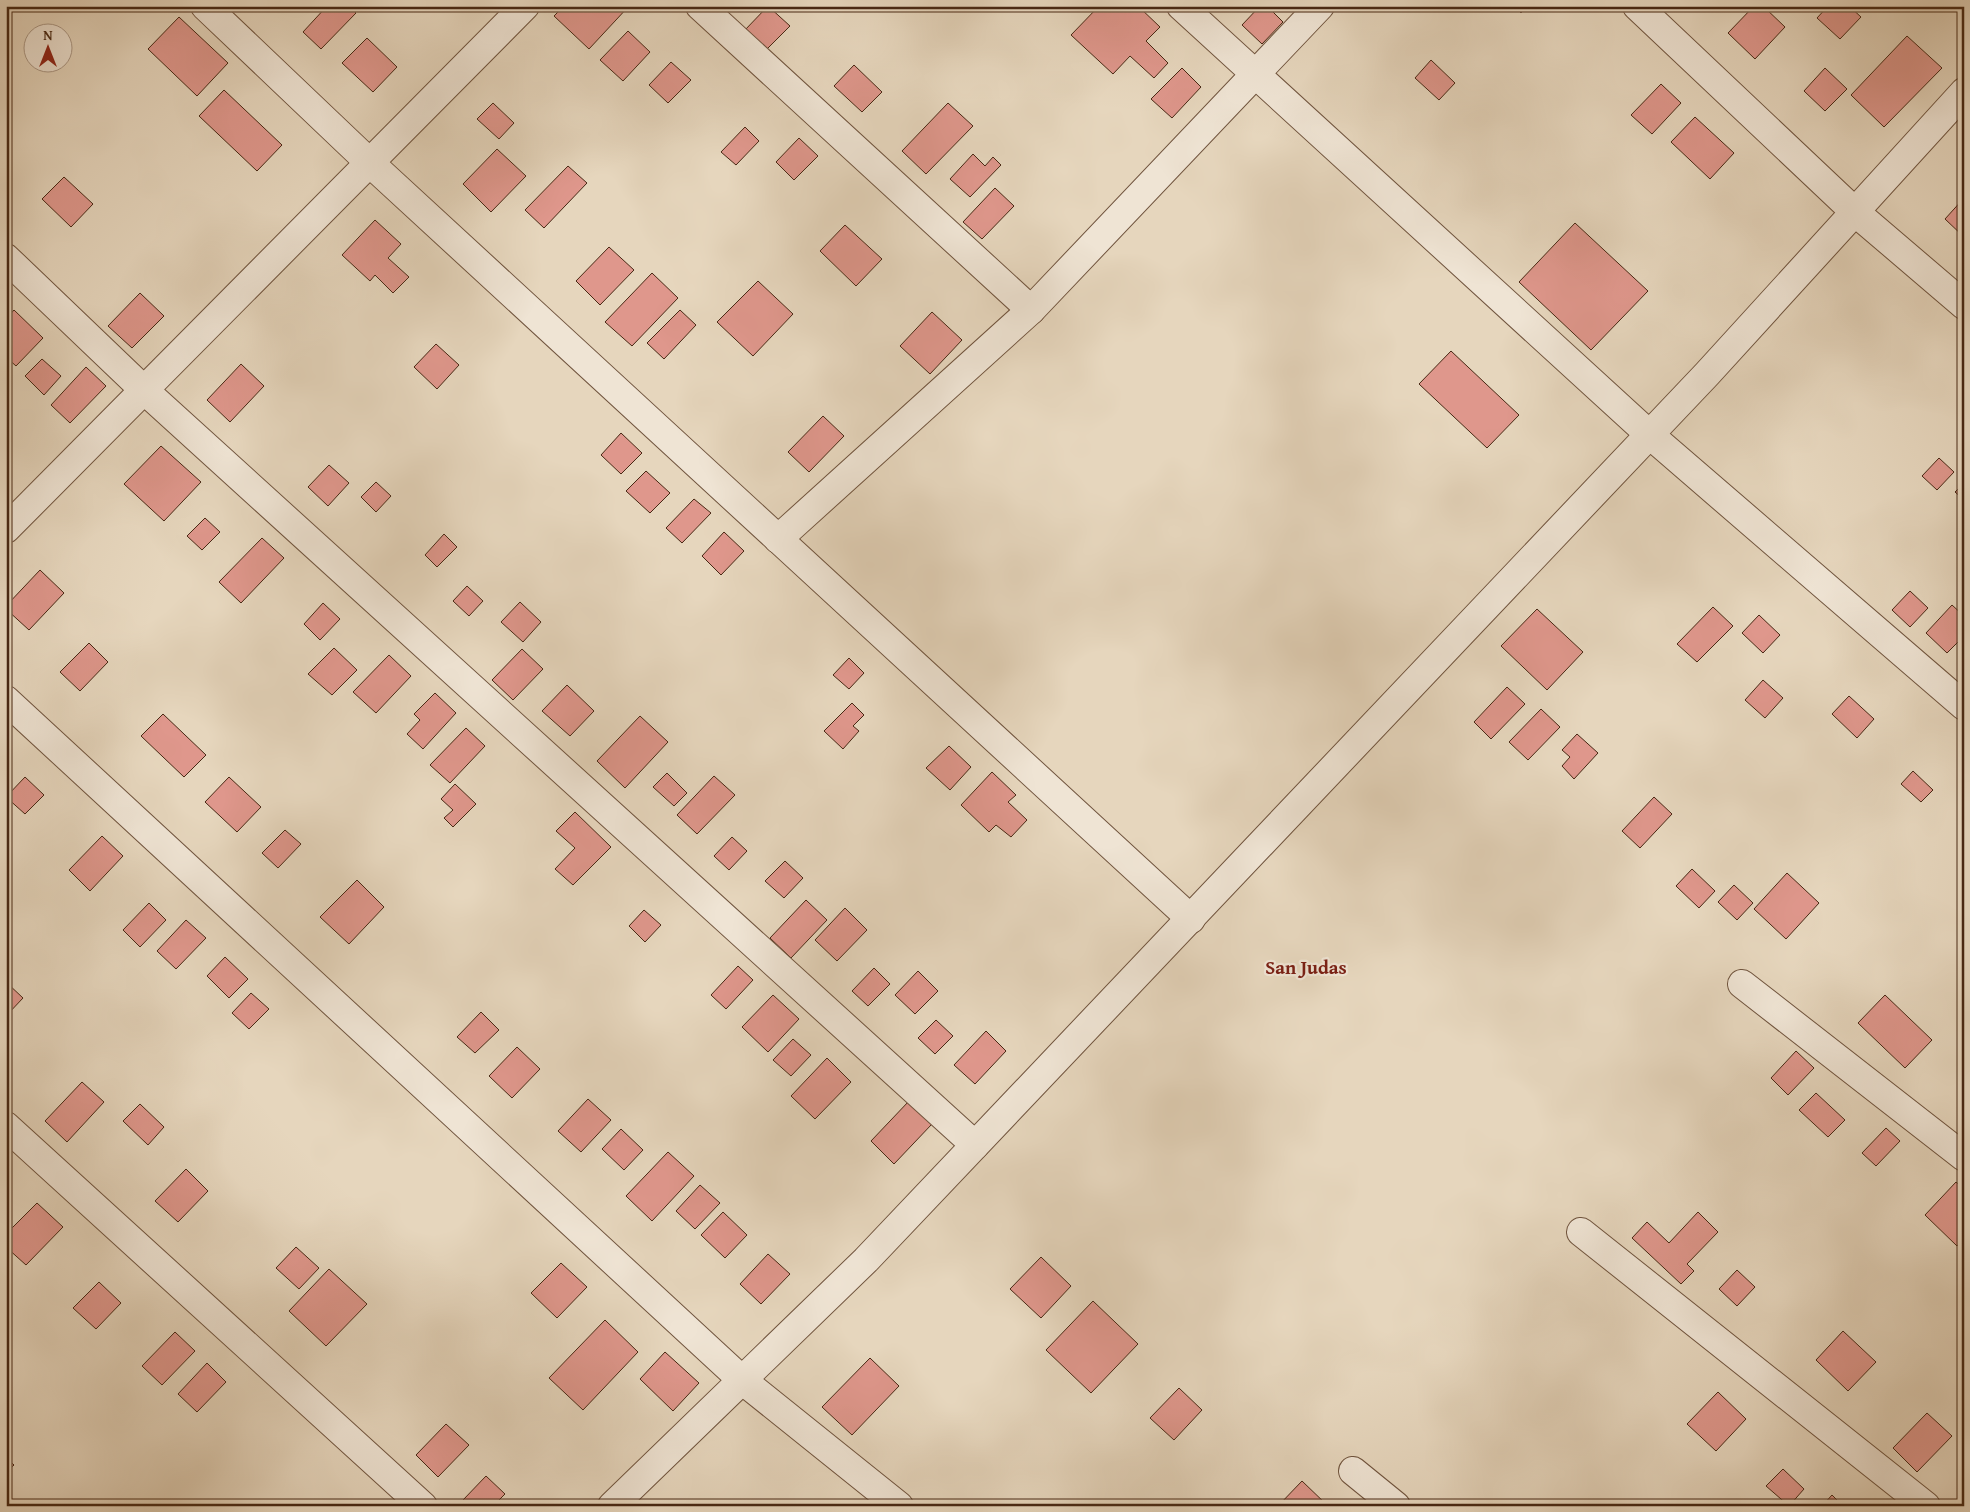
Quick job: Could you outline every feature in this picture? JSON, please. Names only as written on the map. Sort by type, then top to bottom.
[{"type":"street","points":[[204,6],[370,163],[1191,919]]},
{"type":"street","points":[[6,529],[525,6]]},
{"type":"street","points":[[700,6],[1031,310]]},
{"type":"street","points":[[1181,6],[1650,434],[1964,706]]},
{"type":"street","points":[[778,539],[1031,310],[1320,6]]},
{"type":"street","points":[[1638,6],[1855,212],[1964,305]]},
{"type":"street","points":[[612,1506],[866,1260],[1650,434],[1964,92]]},
{"type":"street","points":[[6,258],[144,390],[975,1145]]},
{"type":"street","points":[[6,700],[742,1380],[899,1506]]},
{"type":"street","points":[[1742,984],[1964,1157]]},
{"type":"street","points":[[6,1126],[423,1506]]},
{"type":"street","points":[[1582,1232],[1926,1506]]},
{"type":"street","points":[[1353,1471],[1396,1506]]},
{"type":"building","points":[[327,6],[349,6],[356,13],[321,49],[303,32]]},
{"type":"building","points":[[564,6],[629,6],[589,49],[554,16]]},
{"type":"building","points":[[768,6],[790,26],[765,51],[744,31]]},
{"type":"building","points":[[1099,6],[1138,6],[1160,27],[1146,41],[1168,63],[1154,78],[1130,56],[1113,74],[1071,35]]},
{"type":"building","points":[[1260,6],[1267,6],[1283,22],[1262,44],[1242,25]]},
{"type":"building","points":[[1514,6],[1527,6],[1521,13]]},
{"type":"building","points":[[1754,6],[1763,6],[1785,27],[1755,59],[1728,33]]},
{"type":"building","points":[[1828,6],[1849,6],[1861,17],[1840,39],[1817,18]]},
{"type":"building","points":[[179,17],[228,63],[197,96],[148,49]]},
{"type":"building","points":[[628,31],[650,52],[623,81],[600,60]]},
{"type":"building","points":[[1907,36],[1942,68],[1884,127],[1851,95]]},
{"type":"building","points":[[367,38],[397,67],[373,92],[342,63]]},
{"type":"building","points":[[1431,60],[1455,83],[1439,100],[1415,78]]},
{"type":"building","points":[[671,62],[691,80],[668,103],[649,85]]},
{"type":"building","points":[[854,65],[882,92],[862,112],[834,86]]},
{"type":"building","points":[[1182,68],[1201,87],[1172,118],[1151,99]]},
{"type":"building","points":[[1825,68],[1847,89],[1825,111],[1804,91]]},
{"type":"building","points":[[1661,84],[1681,103],[1652,134],[1631,115]]},
{"type":"building","points":[[224,90],[282,145],[257,171],[199,116]]},
{"type":"building","points":[[493,103],[514,123],[499,139],[477,119]]},
{"type":"building","points":[[948,103],[973,126],[926,174],[902,151]]},
{"type":"building","points":[[1695,117],[1734,153],[1710,179],[1671,142]]},
{"type":"building","points":[[745,127],[759,141],[736,165],[721,152]]},
{"type":"building","points":[[799,138],[818,156],[794,180],[776,162]]},
{"type":"building","points":[[497,149],[526,176],[491,212],[463,184]]},
{"type":"building","points":[[973,154],[985,166],[993,157],[1001,165],[970,197],[950,179]]},
{"type":"building","points":[[568,166],[587,183],[544,228],[525,210]]},
{"type":"building","points":[[64,177],[93,204],[71,227],[42,199]]},
{"type":"building","points":[[995,188],[1014,206],[982,239],[963,222]]},
{"type":"building","points":[[1964,198],[1964,237],[1945,219]]},
{"type":"building","points":[[375,220],[401,244],[388,258],[409,277],[393,293],[375,275],[370,281],[342,255]]},
{"type":"building","points":[[1575,223],[1648,291],[1591,350],[1519,282]]},
{"type":"building","points":[[845,225],[882,259],[856,286],[820,251]]},
{"type":"building","points":[[609,247],[634,270],[600,305],[576,281]]},
{"type":"building","points":[[652,273],[678,298],[632,346],[605,322]]},
{"type":"building","points":[[758,281],[793,314],[753,356],[717,322]]},
{"type":"building","points":[[140,293],[164,316],[132,348],[108,326]]},
{"type":"building","points":[[14,310],[43,338],[16,366],[6,357],[6,319]]},
{"type":"building","points":[[680,310],[696,325],[664,359],[647,343]]},
{"type":"building","points":[[932,312],[962,340],[930,374],[900,346]]},
{"type":"building","points":[[436,344],[459,365],[437,389],[414,367]]},
{"type":"building","points":[[1451,351],[1519,415],[1487,448],[1419,384]]},
{"type":"building","points":[[42,359],[61,376],[44,395],[25,376]]},
{"type":"building","points":[[241,364],[264,386],[230,422],[207,400]]},
{"type":"building","points":[[86,367],[106,386],[70,423],[51,405]]},
{"type":"building","points":[[823,416],[844,436],[809,472],[788,452]]},
{"type":"building","points":[[621,433],[642,453],[621,474],[601,455]]},
{"type":"building","points":[[161,446],[201,482],[164,521],[124,484]]},
{"type":"building","points":[[1939,458],[1954,472],[1937,490],[1922,476]]},
{"type":"building","points":[[329,465],[349,483],[328,506],[308,487]]},
{"type":"building","points":[[646,471],[670,493],[650,513],[626,491]]},
{"type":"building","points":[[376,482],[391,496],[376,512],[361,497]]},
{"type":"building","points":[[1964,483],[1964,500],[1955,492]]},
{"type":"building","points":[[694,499],[711,513],[682,543],[666,528]]},
{"type":"building","points":[[205,518],[220,532],[202,550],[187,536]]},
{"type":"building","points":[[724,532],[744,551],[721,575],[702,556]]},
{"type":"building","points":[[444,534],[457,547],[437,567],[425,555]]},
{"type":"building","points":[[262,538],[284,558],[241,603],[219,582]]},
{"type":"building","points":[[40,570],[64,593],[29,630],[6,609],[6,606]]},
{"type":"building","points":[[467,586],[483,601],[469,616],[453,601]]},
{"type":"building","points":[[1910,591],[1928,608],[1910,627],[1892,610]]},
{"type":"building","points":[[520,602],[541,622],[523,642],[501,622]]},
{"type":"building","points":[[323,603],[340,619],[320,640],[304,624]]},
{"type":"building","points":[[1952,605],[1964,616],[1964,636],[1947,653],[1926,633]]},
{"type":"building","points":[[1713,607],[1733,626],[1697,662],[1677,644]]},
{"type":"building","points":[[1537,609],[1583,652],[1547,690],[1501,646]]},
{"type":"building","points":[[1759,615],[1780,635],[1763,653],[1742,633]]},
{"type":"building","points":[[89,643],[108,662],[80,691],[60,672]]},
{"type":"building","points":[[334,648],[357,670],[332,695],[308,674]]},
{"type":"building","points":[[522,649],[543,669],[513,700],[492,680]]},
{"type":"building","points":[[389,655],[411,676],[376,713],[353,692]]},
{"type":"building","points":[[849,658],[864,673],[849,689],[833,675]]},
{"type":"building","points":[[1763,680],[1783,698],[1765,718],[1745,700]]},
{"type":"building","points":[[567,685],[594,711],[570,736],[542,711]]},
{"type":"building","points":[[1507,687],[1525,704],[1491,739],[1474,722]]},
{"type":"building","points":[[435,693],[456,713],[423,749],[407,734],[420,720],[414,714]]},
{"type":"building","points":[[1849,696],[1874,719],[1857,738],[1832,714]]},
{"type":"building","points":[[852,703],[864,715],[853,726],[859,731],[843,749],[824,731]]},
{"type":"building","points":[[1541,709],[1560,727],[1528,760],[1509,742]]},
{"type":"building","points":[[163,714],[206,755],[184,777],[141,736]]},
{"type":"building","points":[[640,716],[668,742],[625,788],[597,761]]},
{"type":"building","points":[[466,728],[485,746],[450,783],[430,765]]},
{"type":"building","points":[[1577,734],[1598,753],[1574,779],[1562,766],[1570,757],[1562,750]]},
{"type":"building","points":[[949,746],[971,767],[950,790],[926,768]]},
{"type":"building","points":[[1913,771],[1933,790],[1921,802],[1901,784]]},
{"type":"building","points":[[992,772],[1016,795],[1008,802],[1027,820],[1011,837],[996,825],[989,832],[961,805]]},
{"type":"building","points":[[667,773],[687,793],[674,806],[653,787]]},
{"type":"building","points":[[714,776],[735,795],[697,834],[677,815]]},
{"type":"building","points":[[25,777],[44,795],[25,814],[6,797]]},
{"type":"building","points":[[229,777],[261,807],[237,832],[205,802]]},
{"type":"building","points":[[455,784],[476,804],[453,827],[444,818],[453,810],[441,799]]},
{"type":"building","points":[[1654,797],[1672,814],[1640,848],[1622,831]]},
{"type":"building","points":[[575,812],[611,847],[573,885],[555,869],[575,848],[556,831]]},
{"type":"building","points":[[285,830],[301,844],[278,868],[262,853]]},
{"type":"building","points":[[102,836],[123,856],[90,891],[69,870]]},
{"type":"building","points":[[732,837],[747,851],[729,870],[714,856]]},
{"type":"building","points":[[785,861],[803,878],[784,898],[765,881]]},
{"type":"building","points":[[1692,869],[1715,891],[1699,908],[1676,886]]},
{"type":"building","points":[[1787,873],[1819,903],[1786,939],[1754,909]]},
{"type":"building","points":[[357,880],[384,907],[349,944],[320,917]]},
{"type":"building","points":[[1734,885],[1753,903],[1737,920],[1718,902]]},
{"type":"building","points":[[806,900],[827,920],[791,958],[770,938]]},
{"type":"building","points":[[149,903],[166,920],[140,947],[123,930]]},
{"type":"building","points":[[845,908],[867,930],[837,961],[815,940]]},
{"type":"building","points":[[644,910],[661,925],[645,942],[629,926]]},
{"type":"building","points":[[186,920],[206,938],[176,969],[157,951]]},
{"type":"building","points":[[225,957],[248,979],[229,998],[207,976]]},
{"type":"building","points":[[738,966],[753,980],[726,1009],[711,995]]},
{"type":"building","points":[[874,968],[890,984],[868,1006],[852,991]]},
{"type":"building","points":[[918,971],[938,991],[915,1014],[895,995]]},
{"type":"building","points":[[6,982],[23,998],[6,1016]]},
{"type":"building","points":[[251,993],[269,1009],[249,1029],[232,1013]]},
{"type":"building","points":[[773,995],[799,1019],[768,1052],[742,1027]]},
{"type":"building","points":[[1885,995],[1932,1040],[1905,1068],[1858,1023]]},
{"type":"building","points":[[481,1012],[499,1030],[475,1053],[457,1037]]},
{"type":"building","points":[[936,1020],[953,1036],[935,1054],[918,1038]]},
{"type":"building","points":[[986,1031],[1006,1051],[975,1084],[954,1065]]},
{"type":"building","points":[[793,1039],[811,1055],[791,1076],[773,1060]]},
{"type":"building","points":[[517,1047],[540,1069],[512,1098],[489,1076]]},
{"type":"building","points":[[1796,1051],[1814,1068],[1788,1095],[1771,1078]]},
{"type":"building","points":[[827,1058],[851,1082],[815,1119],[791,1096]]},
{"type":"building","points":[[82,1082],[104,1102],[67,1142],[45,1121]]},
{"type":"building","points":[[1816,1093],[1845,1120],[1828,1137],[1799,1110]]},
{"type":"building","points":[[588,1099],[611,1120],[581,1152],[558,1131]]},
{"type":"building","points":[[909,1101],[932,1124],[894,1164],[871,1141]]},
{"type":"building","points":[[140,1104],[164,1127],[148,1145],[123,1121]]},
{"type":"building","points":[[1886,1128],[1900,1141],[1876,1166],[1862,1153]]},
{"type":"building","points":[[621,1129],[643,1150],[624,1170],[602,1149]]},
{"type":"building","points":[[668,1152],[694,1176],[652,1221],[626,1196]]},
{"type":"building","points":[[186,1169],[208,1191],[178,1222],[155,1201]]},
{"type":"building","points":[[1956,1182],[1964,1189],[1964,1238],[1957,1246],[1925,1215]]},
{"type":"building","points":[[700,1185],[720,1203],[695,1229],[676,1211]]},
{"type":"building","points":[[37,1203],[63,1227],[26,1265],[6,1247],[6,1234]]},
{"type":"building","points":[[723,1212],[747,1235],[725,1258],[701,1235]]},
{"type":"building","points":[[1698,1212],[1718,1232],[1687,1264],[1694,1271],[1681,1284],[1632,1238],[1647,1222],[1669,1243]]},
{"type":"building","points":[[296,1247],[319,1268],[299,1289],[276,1268]]},
{"type":"building","points":[[768,1254],[790,1274],[761,1304],[740,1284]]},
{"type":"building","points":[[1041,1257],[1071,1286],[1041,1318],[1010,1289]]},
{"type":"building","points":[[561,1263],[587,1287],[557,1318],[531,1293]]},
{"type":"building","points":[[329,1269],[367,1304],[326,1346],[289,1311]]},
{"type":"building","points":[[1737,1270],[1755,1287],[1737,1306],[1719,1289]]},
{"type":"building","points":[[99,1282],[121,1303],[96,1329],[73,1308]]},
{"type":"building","points":[[1093,1301],[1138,1344],[1091,1393],[1046,1350]]},
{"type":"building","points":[[605,1320],[638,1352],[583,1410],[549,1378]]},
{"type":"building","points":[[1843,1331],[1876,1362],[1848,1391],[1816,1360]]},
{"type":"building","points":[[175,1332],[195,1351],[162,1385],[142,1366]]},
{"type":"building","points":[[665,1352],[699,1383],[673,1411],[640,1379]]},
{"type":"building","points":[[870,1358],[899,1386],[852,1435],[822,1407]]},
{"type":"building","points":[[207,1363],[226,1382],[197,1412],[178,1394]]},
{"type":"building","points":[[1179,1388],[1202,1410],[1174,1440],[1150,1418]]},
{"type":"building","points":[[1718,1392],[1746,1419],[1716,1451],[1687,1424]]},
{"type":"building","points":[[1927,1413],[1952,1436],[1917,1472],[1893,1448]]},
{"type":"building","points":[[446,1424],[469,1445],[438,1477],[416,1455]]},
{"type":"building","points":[[6,1457],[14,1465],[6,1473]]},
{"type":"building","points":[[1783,1469],[1804,1489],[1789,1506],[1766,1486]]},
{"type":"building","points":[[486,1476],[505,1494],[493,1506],[469,1506],[463,1500]]},
{"type":"building","points":[[1302,1481],[1328,1506],[1278,1506]]},
{"type":"building","points":[[1832,1495],[1843,1506],[1822,1506]]},
{"type":"district","name":"San Judas","points":[[1306,967]]}]
